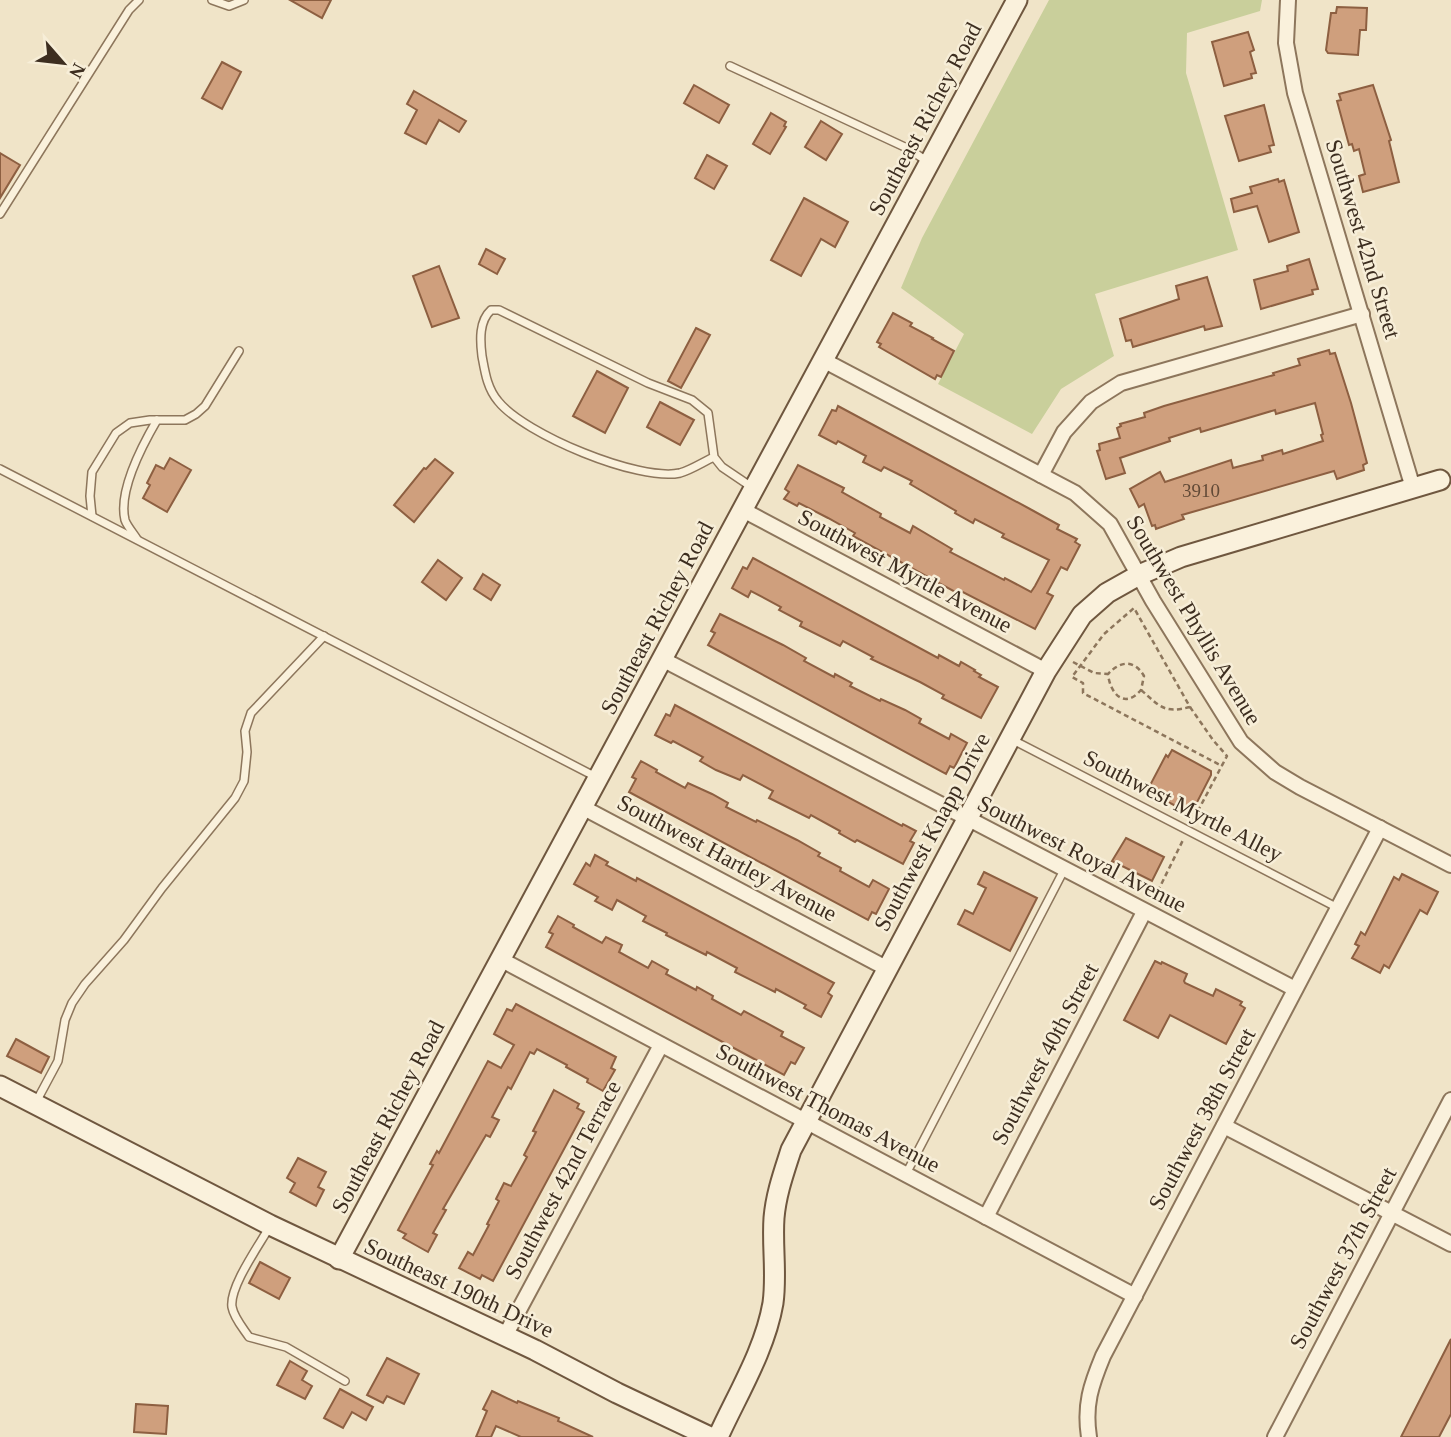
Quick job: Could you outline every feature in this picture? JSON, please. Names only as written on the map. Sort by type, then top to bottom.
[{"type":"main road","name":"Southeast Richey Road","points":[[339,1259],[1017,0]]},
{"type":"main road","name":"Southwest Knapp Drive","points":[[718,1437],[769,1321],[774,1289],[778,1192],[791,1150],[804,1121],[1046,671],[1082,615],[1107,593],[1139,575],[1181,557],[1440,480]]},
{"type":"main road","name":"Southeast 190th Drive","points":[[0,1086],[270,1225],[535,1349],[627,1398],[710,1437]]},
{"type":"street","name":"Southwest 42nd Street","points":[[1288,0],[1286,43],[1295,93],[1413,488]]},
{"type":"street","points":[[1041,475],[1064,432],[1091,402],[1121,383],[1362,314]]},
{"type":"street","name":"Southwest Phyllis Avenue","points":[[823,360],[1075,493],[1093,507],[1110,524],[1153,601],[1241,743],[1275,772],[1451,865]]},
{"type":"street","name":"Southwest Myrtle Avenue","points":[[743,510],[1046,671]]},
{"type":"street","name":"Southwest Royal Avenue","points":[[662,659],[966,820],[1295,989]]},
{"type":"street","name":"Southwest Hartley Avenue","points":[[582,807],[886,968]]},
{"type":"street","name":"Southwest 38th Street","points":[[1089,1437],[1086,1416],[1091,1383],[1380,828]]},
{"type":"street","name":"Southwest 40th Street","points":[[986,1217],[1144,912]]},
{"type":"street","name":"Southwest Thomas Avenue","points":[[500,959],[1135,1296]]},
{"type":"street","name":"Southwest 42nd Terrace","points":[[505,1336],[661,1045]]},
{"type":"street","name":"Southwest 37th Street","points":[[1275,1437],[1451,1100]]},
{"type":"street","points":[[1224,1126],[1451,1244]]},
{"type":"lane","points":[[0,214],[129,10],[139,0]]},
{"type":"lane","points":[[212,0],[229,6],[244,0]]},
{"type":"lane","points":[[730,66],[909,149],[929,163]]},
{"type":"lane","points":[[714,457],[680,473],[659,474],[606,461],[545,437],[498,401],[488,383],[481,350],[481,329],[485,315],[491,310],[499,310],[648,383],[692,400],[708,413],[714,457],[722,467],[754,489]]},
{"type":"lane","points":[[92,516],[92,472],[116,433],[130,423],[186,420],[196,414],[205,405],[239,351]]},
{"type":"lane","points":[[138,540],[125,520],[126,497],[131,471],[157,420]]},
{"type":"lane","points":[[0,468],[598,778]]},
{"type":"lane","points":[[35,1104],[58,1061],[65,1020],[72,1003],[235,798],[244,781],[247,752],[245,731],[251,713],[324,636]]},
{"type":"lane","name":"Southwest Myrtle Alley","points":[[1010,738],[1338,908]]},
{"type":"lane","points":[[906,1175],[1064,870]]},
{"type":"lane","points":[[270,1225],[233,1292],[232,1307],[236,1317],[249,1337],[286,1347],[345,1381]]},
{"type":"path","points":[[1222,766],[1083,693],[1083,683],[1072,677],[1104,634],[1134,608],[1190,707],[1227,756]]},
{"type":"path","points":[[1070,660],[1094,673],[1108,674],[1121,663],[1129,663],[1144,676],[1141,690],[1129,698],[1118,696],[1110,687],[1108,674]]},
{"type":"path","points":[[1141,690],[1152,701],[1169,710],[1190,707]]},
{"type":"green space","points":[[1049,0],[1262,0],[1260,11],[1187,33],[1186,73],[1238,250],[1095,294],[1114,356],[1061,389],[1032,434],[938,384],[964,334],[901,288],[922,238]]},
{"type":"building","points":[[290,0],[331,0],[322,18]]},
{"type":"building","points":[[1337,7],[1367,8],[1366,30],[1360,30],[1358,55],[1328,53],[1326,50],[1331,13],[1336,13]]},
{"type":"building","points":[[1248,32],[1254,50],[1250,52],[1256,73],[1251,74],[1252,78],[1224,86],[1212,42]]},
{"type":"building","points":[[222,62],[241,72],[222,109],[202,98]]},
{"type":"building","points":[[694,85],[729,105],[719,123],[684,103]]},
{"type":"building","points":[[1373,85],[1391,140],[1389,141],[1399,182],[1363,192],[1359,176],[1365,174],[1359,149],[1354,151],[1352,144],[1349,145],[1337,101],[1341,100],[1339,94]]},
{"type":"building","points":[[414,91],[466,121],[459,132],[439,120],[426,144],[405,133],[417,110],[407,104]]},
{"type":"building","points":[[1264,105],[1274,145],[1269,146],[1271,152],[1239,161],[1225,116]]},
{"type":"building","points":[[771,113],[786,122],[786,127],[770,154],[753,144]]},
{"type":"building","points":[[821,121],[842,134],[826,160],[805,147]]},
{"type":"building","points":[[0,153],[20,165],[0,198]]},
{"type":"building","points":[[707,155],[727,166],[714,189],[695,178]]},
{"type":"building","points":[[1278,179],[1279,182],[1284,180],[1299,232],[1269,242],[1257,206],[1234,212],[1231,199],[1252,193],[1250,187]]},
{"type":"building","points":[[804,198],[848,222],[835,247],[821,239],[801,276],[771,260]]},
{"type":"building","points":[[486,249],[505,259],[497,274],[479,264]]},
{"type":"building","points":[[1309,259],[1318,289],[1312,290],[1313,294],[1261,309],[1254,280],[1288,271],[1287,266]]},
{"type":"building","points":[[439,266],[459,318],[432,327],[413,276]]},
{"type":"building","points":[[1207,277],[1222,326],[1205,330],[1204,326],[1133,347],[1131,340],[1126,341],[1120,319],[1179,299],[1176,286]]},
{"type":"building","points":[[893,313],[954,351],[941,377],[937,375],[935,379],[879,347],[881,344],[877,342]]},
{"type":"building","points":[[696,328],[710,335],[681,388],[668,381]]},
{"type":"building","points":[[1329,350],[1330,354],[1335,353],[1351,403],[1367,463],[1363,465],[1364,470],[1337,479],[1334,471],[1182,515],[1184,519],[1156,529],[1155,525],[1152,526],[1144,504],[1139,507],[1130,489],[1160,472],[1165,482],[1231,460],[1233,468],[1263,460],[1262,456],[1282,450],[1283,454],[1323,441],[1315,403],[1276,414],[1275,410],[1201,432],[1200,428],[1169,438],[1170,441],[1120,458],[1125,473],[1106,479],[1097,451],[1100,450],[1099,444],[1120,438],[1117,428],[1120,424],[1145,417],[1144,413],[1164,406],[1274,375],[1273,373],[1300,365],[1298,359]]},
{"type":"building","points":[[597,371],[628,388],[605,433],[573,416]]},
{"type":"building","points":[[660,402],[694,420],[680,445],[647,427]]},
{"type":"building","points":[[838,406],[1059,525],[1057,529],[1077,539],[1075,542],[1080,545],[1067,570],[1061,567],[1047,593],[1053,596],[1035,629],[959,590],[957,593],[853,536],[855,533],[828,518],[799,503],[797,506],[784,499],[789,492],[785,489],[798,465],[844,488],[842,492],[910,533],[913,526],[952,549],[950,552],[1004,580],[1005,578],[1031,592],[1035,586],[1049,560],[1002,537],[1004,534],[975,519],[973,523],[955,513],[956,511],[910,484],[912,481],[884,467],[881,471],[863,462],[866,456],[838,441],[836,444],[819,435],[832,410],[836,411]]},
{"type":"building","points":[[170,458],[191,470],[167,512],[143,498],[156,465],[164,469]]},
{"type":"building","points":[[435,459],[453,473],[414,522],[394,505],[424,468]]},
{"type":"building","points":[[753,558],[938,658],[939,655],[959,666],[961,662],[975,670],[981,675],[979,677],[998,687],[981,718],[843,641],[840,646],[800,626],[802,622],[779,610],[781,607],[751,591],[748,597],[732,588],[743,567],[747,569]]},
{"type":"building","points":[[438,560],[462,578],[446,600],[422,582]]},
{"type":"building","points":[[483,574],[500,585],[491,600],[474,589]]},
{"type":"building","points":[[720,614],[783,645],[806,658],[804,661],[834,677],[835,674],[852,683],[850,686],[905,710],[921,719],[919,723],[949,739],[951,734],[967,743],[954,768],[950,766],[946,774],[708,645],[715,633],[711,631]]},
{"type":"building","points":[[675,705],[916,831],[910,841],[914,843],[903,864],[857,840],[855,842],[811,815],[809,818],[769,798],[773,791],[743,775],[740,780],[716,770],[700,761],[703,757],[655,735],[666,714],[670,716]]},
{"type":"building","points":[[1172,750],[1211,771],[1191,814],[1147,791],[1166,755],[1168,757]]},
{"type":"building","points":[[641,761],[685,788],[688,783],[712,794],[728,803],[726,807],[797,840],[820,853],[818,856],[841,868],[840,871],[869,887],[873,880],[889,889],[876,914],[872,912],[868,920],[629,792],[636,779],[632,777]]},
{"type":"building","points":[[1126,838],[1164,857],[1152,881],[1112,861]]},
{"type":"building","points":[[595,855],[608,862],[606,865],[636,881],[637,878],[834,983],[828,993],[832,996],[821,1017],[804,1008],[806,1005],[776,989],[775,992],[735,972],[737,968],[707,952],[706,955],[666,935],[667,933],[643,921],[646,916],[617,900],[612,910],[595,901],[598,897],[574,884],[586,863],[590,866]]},
{"type":"building","points":[[984,872],[1037,898],[1010,951],[958,924],[965,910],[973,914],[986,888],[978,884]]},
{"type":"building","points":[[1402,874],[1438,892],[1427,914],[1420,910],[1389,968],[1384,965],[1380,973],[1352,958],[1359,946],[1355,944],[1361,932],[1365,935],[1394,877],[1399,880]]},
{"type":"building","points":[[558,916],[602,943],[606,937],[622,945],[619,952],[648,968],[652,961],[668,970],[666,974],[696,990],[697,987],[741,1015],[744,1011],[783,1032],[781,1036],[804,1048],[795,1064],[791,1062],[784,1075],[546,947],[553,934],[549,932]]},
{"type":"building","points":[[1155,961],[1187,974],[1185,983],[1213,996],[1216,989],[1242,1002],[1240,1005],[1245,1008],[1226,1044],[1170,1015],[1158,1038],[1124,1020]]},
{"type":"building","points":[[516,1004],[616,1057],[611,1068],[615,1070],[603,1091],[566,1067],[567,1065],[537,1049],[534,1054],[530,1052],[511,1089],[508,1087],[492,1117],[499,1120],[490,1137],[486,1135],[443,1209],[446,1210],[433,1233],[437,1235],[428,1252],[403,1238],[406,1234],[398,1230],[433,1165],[430,1164],[437,1151],[439,1153],[488,1061],[501,1068],[514,1045],[494,1034],[507,1009],[512,1011]]},
{"type":"building","points":[[16,1039],[49,1057],[41,1073],[7,1056]]},
{"type":"building","points":[[554,1090],[579,1104],[577,1108],[584,1112],[493,1281],[482,1275],[480,1279],[459,1268],[468,1252],[473,1255],[489,1225],[487,1224],[499,1201],[496,1199],[504,1183],[511,1186],[527,1157],[524,1155],[536,1132],[533,1131]]},
{"type":"building","points":[[298,1158],[326,1172],[318,1187],[324,1190],[316,1206],[290,1192],[295,1183],[287,1178]]},
{"type":"building","points":[[260,1262],[290,1278],[279,1299],[249,1283]]},
{"type":"building","points":[[1451,1339],[1451,1414],[1439,1437],[1401,1437]]},
{"type":"building","points":[[387,1358],[419,1374],[404,1404],[387,1396],[383,1403],[367,1395]]},
{"type":"building","points":[[290,1361],[307,1371],[302,1380],[312,1386],[305,1399],[277,1385]]},
{"type":"building","points":[[340,1389],[373,1407],[366,1420],[352,1412],[343,1428],[324,1418]]},
{"type":"building","points":[[492,1391],[559,1418],[558,1421],[593,1437],[521,1437],[496,1426],[491,1437],[476,1437],[487,1411],[483,1409]]},
{"type":"building","points":[[136,1404],[168,1406],[166,1434],[134,1432]]}]
